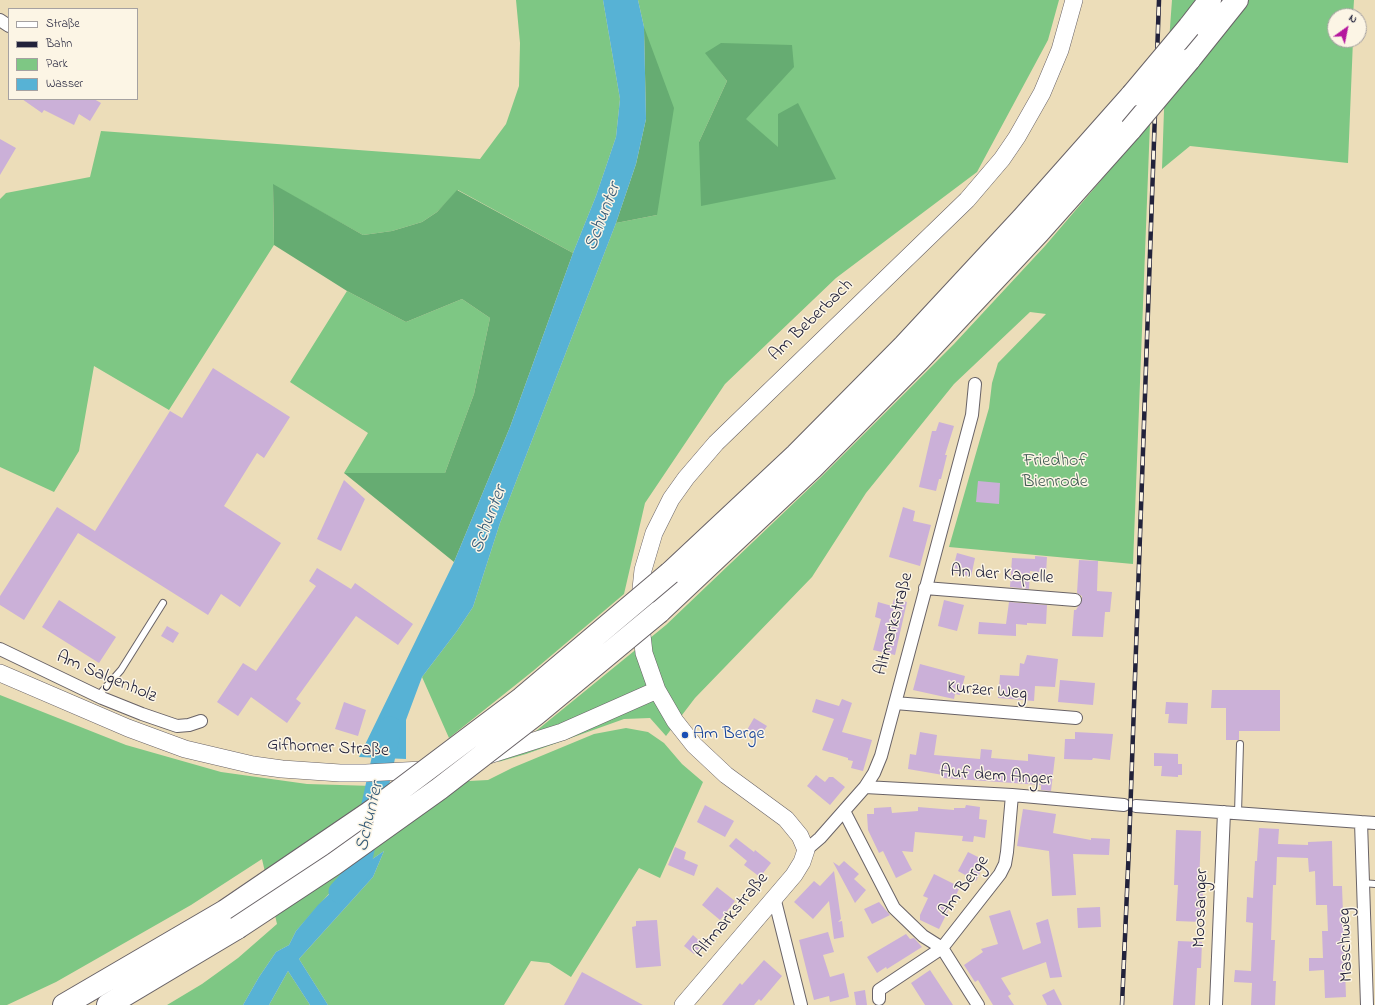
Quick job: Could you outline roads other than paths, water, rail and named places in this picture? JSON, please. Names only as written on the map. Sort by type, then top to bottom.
[{"type":"highway","points":[[64,1005],[192,931],[333,839],[425,772],[527,693],[670,573],[796,455],[904,346],[1022,218],[1132,95],[1210,0]]},
{"type":"highway","points":[[108,1005],[237,928],[334,864],[438,789],[536,714],[659,612],[812,468],[920,359],[1007,267],[1131,129],[1237,0]]},
{"type":"highway","points":[[139,1005],[178,978],[237,928]]},
{"type":"main road","name":"Am Beberbach","points":[[657,690],[647,664],[642,642],[639,614],[640,589],[647,552],[671,499],[700,460],[736,422],[967,200],[985,180],[1017,137],[1042,93],[1060,50],[1074,0]]},
{"type":"main road","name":"Gifhorner Straße","points":[[0,673],[134,731],[185,749],[253,765],[282,769],[340,773],[398,772],[447,766],[486,756],[556,734],[657,690]]},
{"type":"main road","points":[[657,690],[675,721],[694,745],[726,775],[792,824],[800,836],[806,850]]},
{"type":"main road","name":"Altmarkstraße","points":[[684,1005],[799,868],[806,850]]},
{"type":"street","name":"Altmarkstraße","points":[[806,850],[820,838],[864,788],[874,773],[881,756],[972,415],[975,384]]},
{"type":"street","name":"An der Kapelle","points":[[925,588],[1075,600]]},
{"type":"street","name":"Am Salgenholz","points":[[0,649],[98,696],[177,726],[201,722]]},
{"type":"street","name":"Kurzer Weg","points":[[895,703],[1076,718]]},
{"type":"street","name":"Auf dem Anger","points":[[864,788],[1012,795],[1130,806],[1375,823]]},
{"type":"street","name":"Am Berge","points":[[879,999],[879,990],[942,948],[1000,874],[1005,864],[1012,795]]},
{"type":"street","points":[[844,811],[894,908],[923,936],[942,948],[978,1005]]},
{"type":"street","name":"Moosanger","points":[[1216,1005],[1224,812]]},
{"type":"street","name":"Maschweg","points":[[1361,822],[1367,1005]]},
{"type":"street","points":[[774,897],[801,1005]]},
{"type":"lane","points":[[98,696],[121,670],[163,603]]},
{"type":"lane","points":[[1238,813],[1240,744]]},
{"type":"lane","name":"Maschweg","points":[[1362,883],[1375,884]]},
{"type":"water","points":[[603,0],[638,0],[644,27],[646,119],[636,164],[616,223],[500,523],[473,607],[457,631],[422,677],[406,720],[406,759],[359,757],[454,562],[510,427],[573,253],[596,196],[616,137],[620,99]]},
{"type":"water","points":[[384,851],[373,877],[299,959],[328,1005],[310,1005],[288,971],[269,1005],[243,1005],[259,977],[276,952],[289,945],[296,931],[318,905],[349,875]]},
{"type":"waterway","name":"Schunter","points":[[340,892],[358,872],[390,728]]},
{"type":"railway","points":[[1122,1005],[1159,0]]},
{"type":"place","name":"Am Berge","points":[[685,735]]},
{"type":"park label","name":"Friedhof Bienrode","points":[[1055,472]]}]
